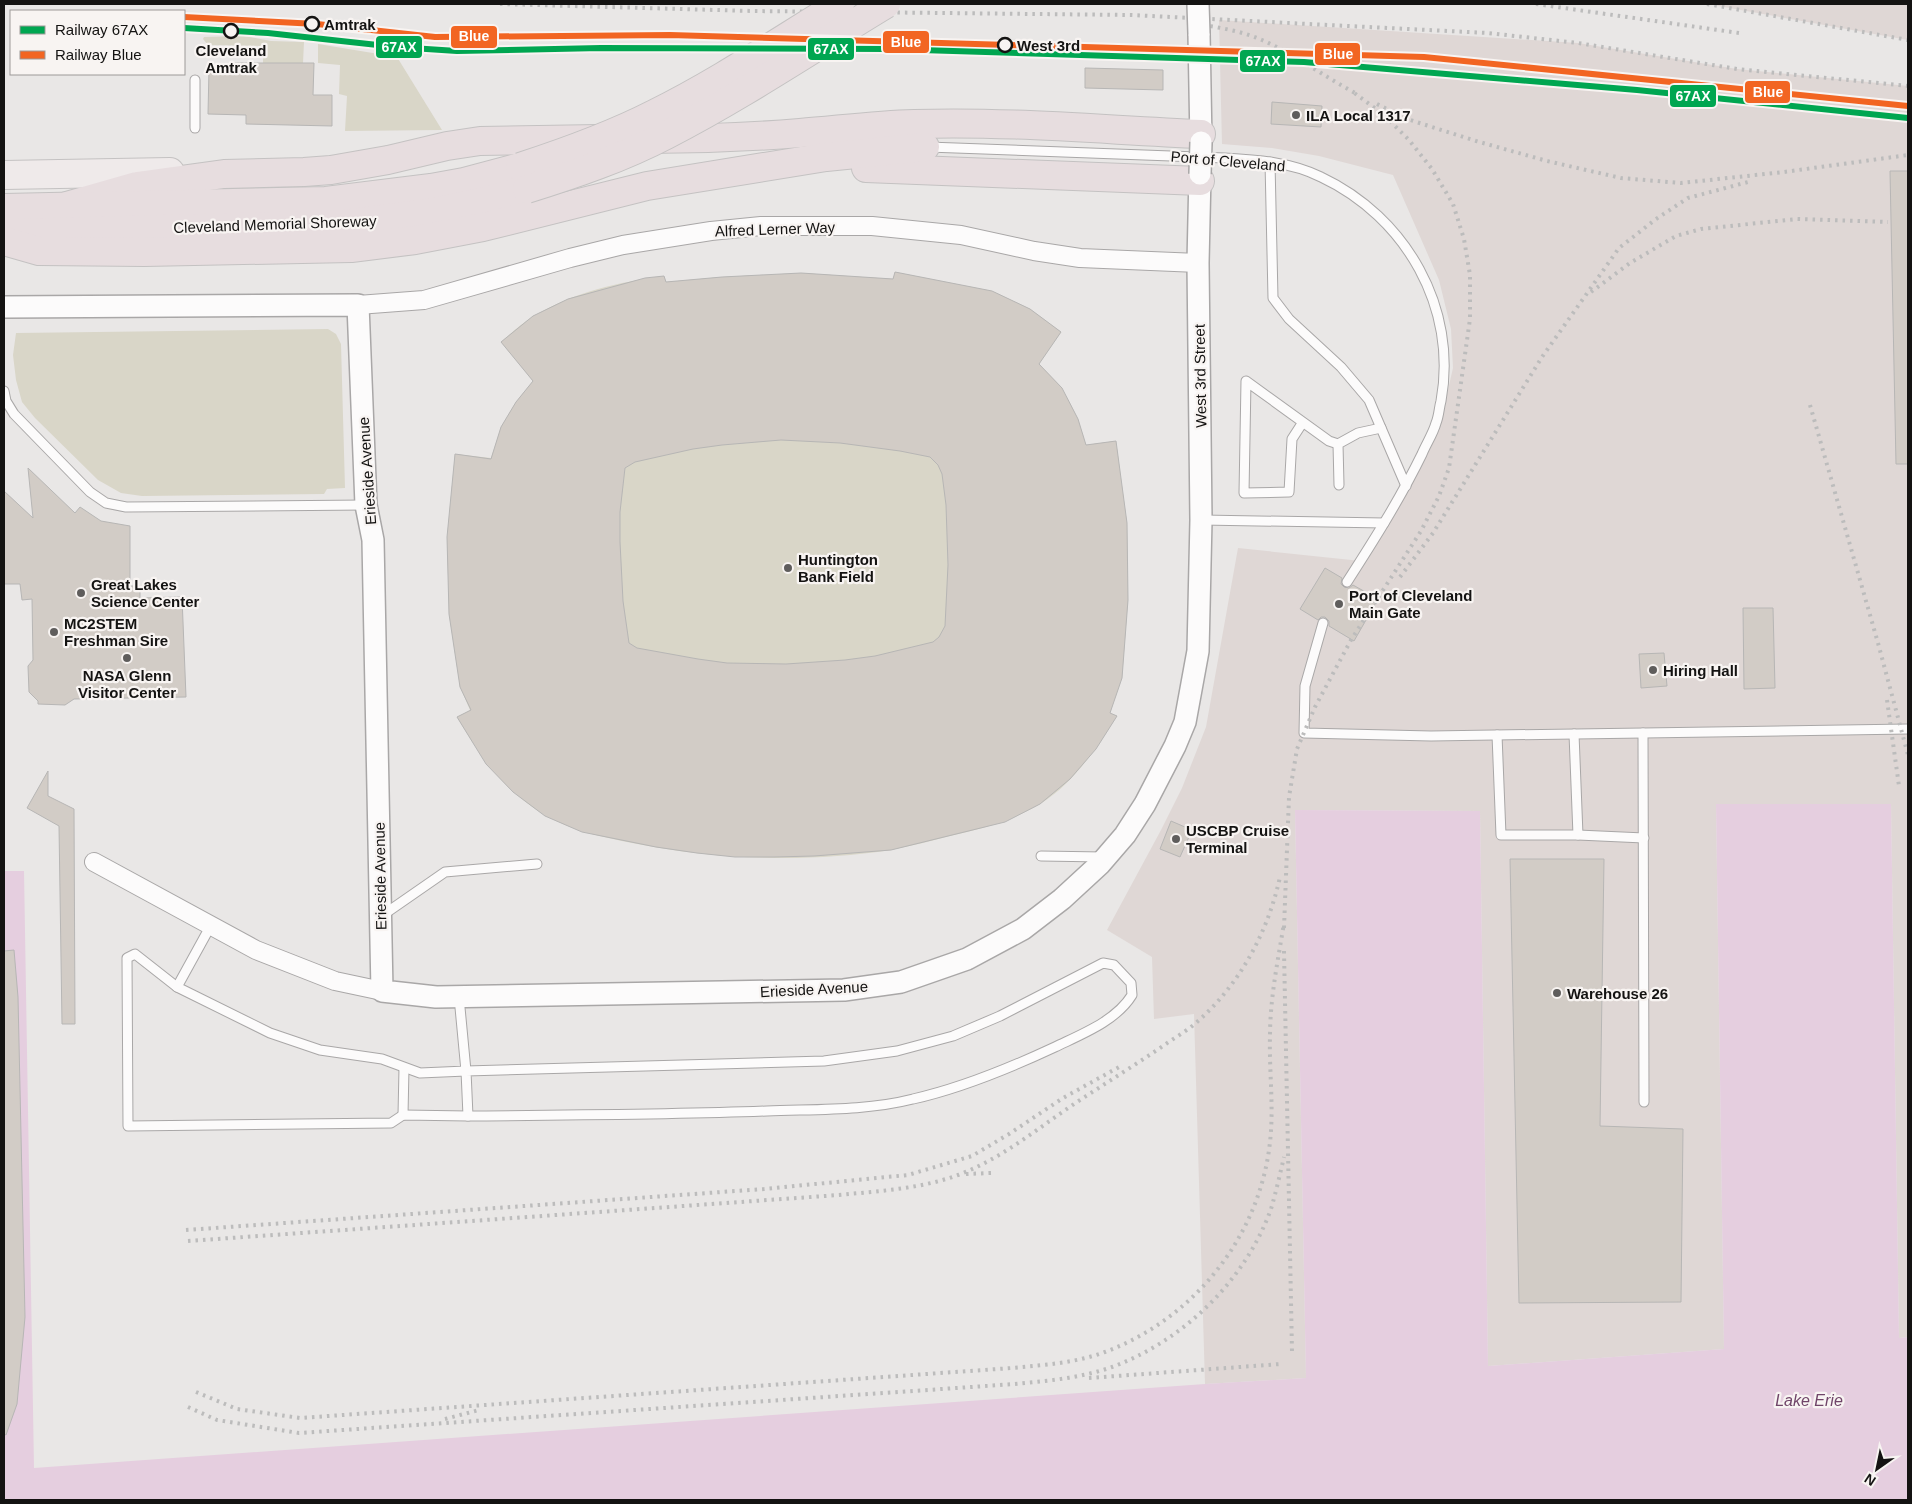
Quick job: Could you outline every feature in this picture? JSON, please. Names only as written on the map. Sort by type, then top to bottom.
[{"type":"highway","name":"Cleveland Memorial Shoreway","points":[[4,233],[344,224],[434,212],[490,200],[524,178],[598,140],[655,114],[708,85],[840,4]]},
{"type":"highway","name":"Cleveland Memorial Shoreway","points":[[8,207],[294,202],[350,199],[464,182],[524,178],[614,159],[665,135],[729,100],[886,4]]},
{"type":"highway","points":[[67,206],[137,186],[224,174],[331,170],[480,141],[574,138],[705,139],[795,134],[866,126],[923,124],[997,125],[1201,138]]},
{"type":"highway","points":[[705,139],[772,144],[866,144],[925,147]]},
{"type":"highway","points":[[4,241],[39,251],[144,252],[351,248],[415,240],[458,232],[517,219],[623,191],[704,176],[826,157],[925,147]]},
{"type":"highway","points":[[737,172],[826,168],[1200,178]]},
{"type":"main road","points":[[4,175],[165,172],[224,174]]},
{"type":"street","name":"West 3rd Street","points":[[1175,746],[1184,722],[1198,651],[1202,520],[1198,263],[1201,138],[1198,4]]},
{"type":"street","name":"Alfred Lerner Way","points":[[358,305],[424,300],[570,258],[623,245],[761,226],[872,226],[961,234],[1034,251],[1080,258],[1198,263]]},
{"type":"street","points":[[4,307],[358,305]]},
{"type":"street","name":"Erieside Avenue","points":[[358,305],[366,505],[373,540],[382,991]]},
{"type":"street","name":"Erieside Avenue","points":[[94,862],[256,950],[335,981],[382,991],[436,998],[844,990],[901,982],[967,959],[1023,929],[1062,899],[1106,857],[1125,834],[1145,804],[1175,746]]},
{"type":"lane","points":[[195,80],[195,128]]},
{"type":"lane","name":"Port of Cleveland","points":[[925,147],[1225,158],[1270,162],[1299,168],[1321,177],[1349,193],[1374,211],[1410,254],[1423,275],[1440,318],[1445,368],[1436,423],[1406,486],[1348,582]]},
{"type":"lane","points":[[1270,162],[1273,298],[1289,319],[1341,366],[1369,400],[1406,486]]},
{"type":"lane","points":[[1303,422],[1292,439],[1289,492],[1244,493],[1246,381],[1329,440],[1338,444]]},
{"type":"lane","points":[[4,391],[6,401],[14,414],[90,492],[106,502],[126,507],[366,505]]},
{"type":"lane","points":[[1338,444],[1358,433],[1381,428]]},
{"type":"lane","points":[[1338,444],[1339,485]]},
{"type":"lane","points":[[1202,520],[1384,523]]},
{"type":"lane","points":[[1324,623],[1305,686],[1304,733],[1497,735],[1908,729]]},
{"type":"lane","points":[[1643,733],[1644,1102]]},
{"type":"lane","points":[[1574,734],[1578,835]]},
{"type":"lane","points":[[1497,735],[1501,835],[1578,835],[1644,838]]},
{"type":"lane","points":[[1041,856],[1106,857]]},
{"type":"lane","points":[[381,917],[445,872],[537,864]]},
{"type":"lane","points":[[177,987],[210,926]]},
{"type":"lane","points":[[135,954],[177,987],[270,1033],[320,1050],[382,1059],[420,1073],[824,1060],[897,1051],[953,1036],[1000,1016],[1104,963],[1114,965],[1131,983],[1132,995],[1126,1005],[1093,1029],[1025,1061],[913,1100],[867,1107],[705,1113],[402,1115],[391,1123],[128,1126],[127,958],[135,954]]},
{"type":"lane","points":[[459,997],[468,1116]]},
{"type":"lane","points":[[402,1115],[404,1068]]},
{"type":"shaded area","points":[[1707,4],[1908,4],[1908,40]]},
{"type":"shaded area","points":[[1219,20],[1578,43],[1737,69],[1908,86],[1908,1337],[1899,1338],[1891,804],[1716,804],[1724,1349],[1488,1366],[1480,811],[1295,810],[1306,1378],[1205,1384],[1194,1014],[1154,1019],[1152,957],[1107,930],[1182,788],[1206,727],[1238,548],[1361,561],[1441,420],[1453,368],[1451,329],[1439,280],[1393,175],[1319,156],[1272,148],[1222,144]]},
{"type":"shaded area","points":[[244,36],[271,41],[304,42],[303,63],[263,63],[263,46],[208,45],[203,39],[204,37]]},
{"type":"shaded area","points":[[318,44],[397,57],[442,130],[345,131],[347,96],[339,94],[340,65],[318,63]]},
{"type":"shaded area","name":"Huntington Bank Field","points":[[895,272],[992,291],[1030,309],[1061,332],[1039,364],[1062,388],[1078,419],[1086,445],[1116,441],[1127,523],[1128,600],[1122,678],[1110,713],[1117,716],[1101,741],[1074,776],[1052,796],[1029,810],[985,827],[891,850],[859,854],[826,857],[761,858],[664,849],[587,833],[555,821],[531,806],[506,784],[484,759],[457,717],[470,710],[460,687],[449,614],[447,537],[455,454],[491,458],[501,427],[516,402],[533,381],[501,342],[534,316],[565,300],[597,289],[631,281],[664,276],[666,282],[801,273],[893,279]]},
{"type":"shaded area","points":[[328,329],[336,334],[341,344],[345,488],[327,489],[324,494],[142,496],[121,493],[98,480],[35,418],[22,402],[16,380],[13,355],[16,333]]},
{"type":"water","name":"Lake Erie","points":[[1716,804],[1891,804],[1899,1338],[1908,1337],[1908,1500],[4,1500],[4,871],[24,871],[34,1468],[1306,1378],[1295,810],[1480,811],[1488,1366],[1724,1349]]},
{"type":"building","points":[[235,63],[314,63],[313,95],[332,95],[332,126],[246,124],[246,115],[208,114],[209,69],[235,70]]},
{"type":"building","points":[[1085,68],[1163,70],[1163,90],[1085,88]]},
{"type":"building","name":"ILA Local 1317","points":[[1272,102],[1322,106],[1321,127],[1271,124]]},
{"type":"building","points":[[1890,171],[1908,171],[1908,464],[1896,464]]},
{"type":"building","name":"Huntington Bank Field","points":[[895,272],[992,291],[1030,309],[1061,332],[1039,364],[1062,388],[1078,419],[1086,445],[1116,441],[1127,523],[1128,600],[1122,678],[1110,713],[1117,716],[1096,749],[1070,779],[1040,804],[1005,822],[891,850],[814,856],[735,857],[656,847],[582,832],[545,816],[513,792],[486,764],[457,717],[471,710],[460,687],[449,614],[447,537],[455,454],[491,459],[501,427],[516,402],[533,381],[501,342],[533,316],[568,299],[645,278],[664,276],[666,282],[801,273],[893,279]],"holes":[[[781,440],[840,443],[930,457],[938,465],[942,474],[946,505],[948,565],[945,626],[939,637],[933,642],[875,656],[786,664],[727,663],[637,648],[629,643],[623,601],[620,542],[620,512],[625,468],[635,462],[693,449],[722,445]]]},
{"type":"building","name":"Great Lakes Science Center","points":[[28,468],[75,513],[80,507],[101,521],[130,526],[130,586],[140,586],[140,598],[182,597],[186,697],[74,699],[65,705],[38,704],[38,701],[29,692],[28,666],[33,660],[32,599],[22,600],[20,584],[4,584],[4,491],[33,518]]},
{"type":"building","name":"Port of Cleveland Main Gate","points":[[1325,568],[1342,578],[1341,584],[1344,587],[1349,588],[1353,585],[1378,599],[1354,641],[1329,626],[1329,621],[1325,617],[1321,617],[1318,620],[1300,609]]},
{"type":"building","points":[[1743,608],[1773,608],[1775,688],[1744,689]]},
{"type":"building","name":"Hiring Hall","points":[[1664,653],[1667,686],[1641,688],[1639,654]]},
{"type":"building","points":[[48,771],[48,796],[74,809],[75,1024],[62,1024],[59,826],[27,808]]},
{"type":"building","name":"USCBP Cruise Terminal","points":[[1171,821],[1192,830],[1180,857],[1160,849]]},
{"type":"building","name":"Warehouse 26","points":[[1510,859],[1604,859],[1600,1126],[1683,1129],[1681,1302],[1519,1303]]},
{"type":"building","points":[[14,950],[18,997],[25,1317],[17,1404],[6,1435],[4,1434],[4,951]]},
{"type":"railway","points":[[500,4],[753,11],[1131,15],[1488,33],[1578,43],[1737,69],[1908,86]]},
{"type":"railway","points":[[1536,4],[1739,33]]},
{"type":"railway","points":[[1707,4],[1908,40]]},
{"type":"railway","points":[[1203,25],[1233,31],[1262,40],[1359,95]]},
{"type":"railway","points":[[1284,928],[1289,797],[1297,749],[1315,707],[1351,640],[1421,531],[1439,496],[1449,468],[1470,319],[1470,275],[1464,239],[1453,204],[1432,169],[1409,140],[1384,115],[1353,92]]},
{"type":"railway","points":[[1377,104],[1407,119],[1476,141],[1547,161],[1621,178],[1681,183],[1784,172],[1908,155]]},
{"type":"railway","points":[[1400,577],[1433,533],[1542,357],[1619,248],[1656,219],[1688,198],[1748,182]]},
{"type":"railway","points":[[1591,292],[1630,263],[1676,236],[1701,229],[1797,219],[1888,222]]},
{"type":"railway","points":[[1810,405],[1908,755]]},
{"type":"railway","points":[[1887,700],[1899,786]]},
{"type":"railway","points":[[188,1241],[839,1195],[884,1191],[944,1180],[974,1168],[1020,1142],[1197,1022],[1226,991],[1250,956],[1268,918],[1280,877]]},
{"type":"railway","points":[[196,1392],[237,1409],[300,1418],[1012,1368],[1048,1365],[1105,1352],[1137,1337],[1167,1318],[1194,1296],[1217,1270],[1237,1241],[1253,1210],[1264,1177],[1270,1142],[1272,1116],[1270,1022],[1284,923]]},
{"type":"railway","points":[[1284,951],[1292,1352]]},
{"type":"railway","points":[[186,1230],[764,1189],[908,1175],[972,1156],[1063,1098],[1121,1066]]},
{"type":"railway","points":[[188,1407],[217,1420],[299,1433],[1015,1384],[1088,1374],[1112,1367],[1138,1356],[1163,1341],[1187,1325],[1228,1284],[1260,1235],[1271,1209],[1284,1157]]},
{"type":"railway","points":[[966,1174],[991,1173]]},
{"type":"railway","points":[[1089,1378],[1281,1364]]},
{"type":"railway","points":[[445,1419],[479,1410]]},
{"type":"rail line","name":"Blue","points":[[185,17],[317,24],[435,37],[670,35],[1424,57],[1908,106]]},
{"type":"rail line","name":"67AX","points":[[185,28],[268,33],[396,47],[457,51],[601,48],[888,49],[1304,62],[1637,90],[1908,118]]},
{"type":"place","name":"Amtrak","points":[[312,24]]},
{"type":"place","name":"Cleveland Amtrak","points":[[231,31]]},
{"type":"place","name":"West 3rd","points":[[1005,45]]},
{"type":"place","name":"ILA Local 1317","points":[[1296,115]]},
{"type":"place","name":"Huntington Bank Field","points":[[788,568]]},
{"type":"place","name":"Great Lakes Science Center","points":[[81,593]]},
{"type":"place","name":"Port of Cleveland Main Gate","points":[[1339,604]]},
{"type":"place","name":"MC2STEM Freshman Sire","points":[[54,632]]},
{"type":"place","name":"NASA Glenn Visitor Center","points":[[127,658]]},
{"type":"place","name":"Hiring Hall","points":[[1653,670]]},
{"type":"place","name":"USCBP Cruise Terminal","points":[[1176,839]]},
{"type":"place","name":"Warehouse 26","points":[[1557,993]]}]
